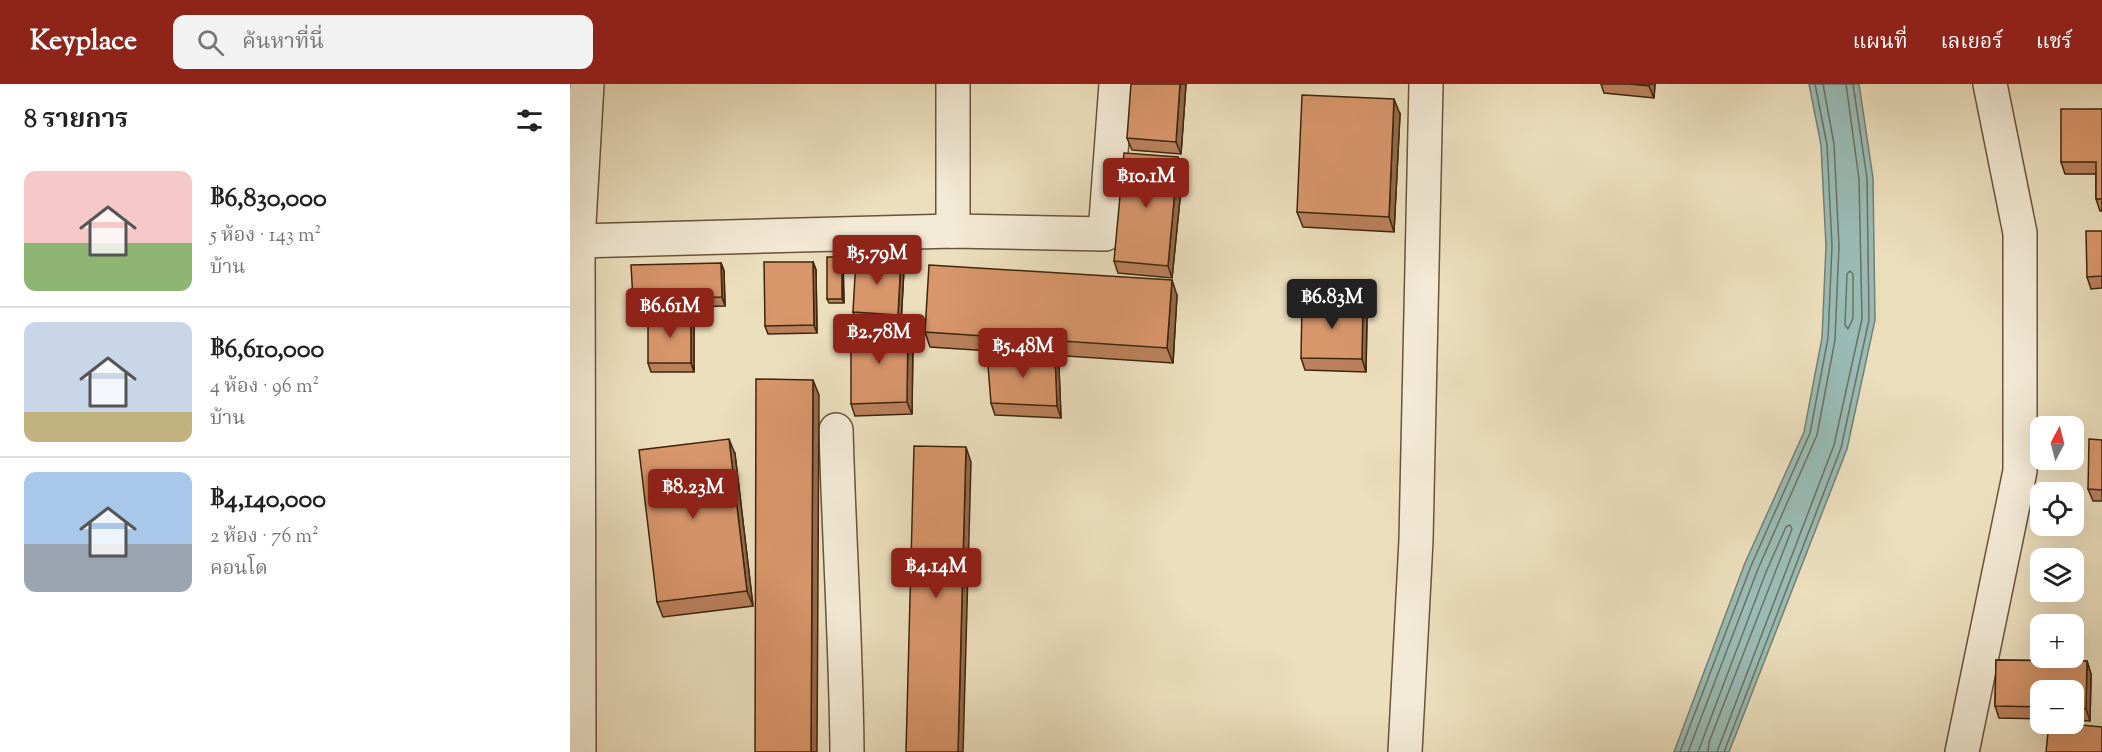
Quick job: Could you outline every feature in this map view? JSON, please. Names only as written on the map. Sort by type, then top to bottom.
[{"type":"street","points":[[579,752],[578,241],[587,84]]},
{"type":"street","points":[[953,84],[953,231]]},
{"type":"street","points":[[578,241],[953,231],[1105,234],[1116,84]]},
{"type":"street","points":[[1405,752],[1416,540],[1426,84]]},
{"type":"street","points":[[1962,752],[2020,471],[2020,233],[1990,84]]},
{"type":"street","points":[[836,430],[840,597],[846,637],[847,752]]},
{"type":"water","points":[[1809,84],[1859,84],[1873,178],[1875,320],[1847,449],[1729,752],[1674,752],[1745,563],[1804,432],[1822,338],[1826,246],[1821,145]]},
{"type":"building","points":[[1131,84],[1180,84],[1176,142],[1127,138]]},
{"type":"building","points":[[1302,95],[1394,99],[1389,217],[1297,212]]},
{"type":"building","points":[[2061,109],[2102,109],[2102,199],[2096,199],[2096,162],[2061,162]]},
{"type":"building","points":[[1124,153],[1178,157],[1168,266],[1114,261]]},
{"type":"building","points":[[2086,231],[2102,231],[2102,276],[2087,277]]},
{"type":"building","points":[[827,257],[842,257],[842,299],[827,299]]},
{"type":"building","points":[[856,258],[901,260],[898,315],[853,312]]},
{"type":"building","points":[[764,262],[813,262],[814,325],[765,326]]},
{"type":"building","points":[[721,263],[722,297],[633,300],[631,265]]},
{"type":"building","points":[[929,265],[1172,280],[1167,348],[925,332]]},
{"type":"building","points":[[1302,301],[1363,302],[1362,359],[1301,358]]},
{"type":"building","points":[[648,315],[691,315],[691,363],[648,363]]},
{"type":"building","points":[[908,327],[907,402],[851,404],[851,329]]},
{"type":"building","points":[[987,353],[1055,356],[1057,406],[991,403]]},
{"type":"building","points":[[756,379],[813,380],[811,752],[755,752]]},
{"type":"building","points":[[729,439],[747,591],[657,602],[639,450]]},
{"type":"building","points":[[2089,439],[2102,440],[2102,490],[2088,489]]},
{"type":"building","points":[[914,446],[966,447],[958,752],[906,752]]},
{"type":"building","points":[[1996,660],[2030,660],[2030,668],[2084,668],[2084,661],[2087,661],[2086,709],[2084,709],[2084,680],[2030,680],[2030,707],[1995,706]]},
{"type":"building","points":[[2084,725],[2102,727],[2102,752],[2046,752],[2048,734],[2084,734]]}]
